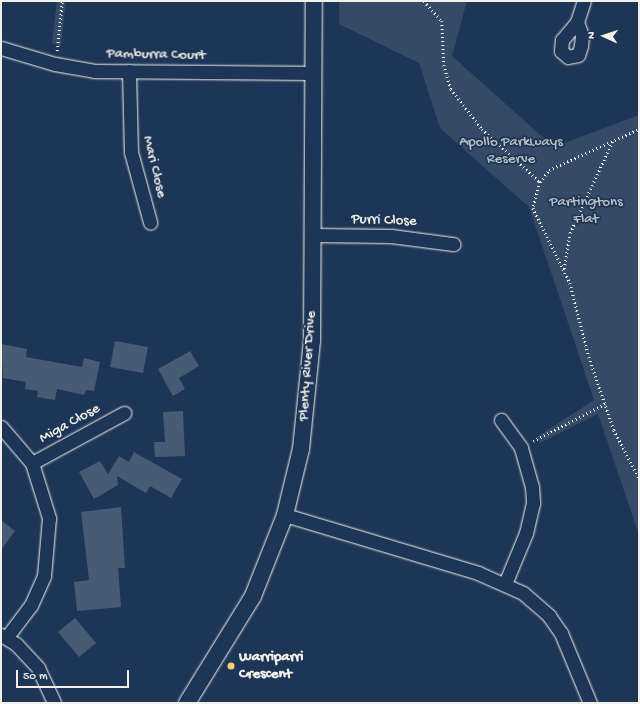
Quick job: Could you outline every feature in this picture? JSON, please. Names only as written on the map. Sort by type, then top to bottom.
[{"type":"street","name":"Plenty River Drive","points":[[187,703],[252,596],[285,516],[307,412],[313,236],[314,1]]},
{"type":"street","points":[[577,22],[584,1]]},
{"type":"street","name":"Pamburra Court","points":[[1,48],[69,68],[129,71],[314,73]]},
{"type":"street","name":"Mari Close","points":[[129,71],[131,152],[150,222]]},
{"type":"street","name":"Purri Close","points":[[313,236],[391,236],[453,244]]},
{"type":"street","name":"Miga Close","points":[[32,463],[124,413]]},
{"type":"street","points":[[501,420],[521,448],[532,487],[533,503],[526,533],[505,584]]},
{"type":"street","points":[[1,427],[32,463],[49,518],[48,556],[38,592],[4,636],[38,668],[54,703]]},
{"type":"street","points":[[285,516],[505,584],[523,593],[549,616],[569,649],[590,703]]},
{"type":"path","points":[[62,1],[56,50],[62,52]]},
{"type":"path","points":[[424,1],[442,21],[444,65],[451,89],[482,129],[540,182]]},
{"type":"path","points":[[639,129],[545,172],[540,182],[533,208],[564,270],[614,430],[639,478]]},
{"type":"path","points":[[564,270],[570,233],[613,140]]},
{"type":"path","points":[[532,442],[605,404]]},
{"type":"green space","points":[[57,1],[66,1],[61,46],[52,43]]},
{"type":"green space","name":"Partingtons Flat","points":[[339,1],[467,1],[452,56],[554,147],[639,115],[639,535],[598,414],[540,443],[537,437],[594,400],[529,207],[440,128],[419,63],[339,24]]},
{"type":"building","points":[[115,341],[148,347],[143,373],[110,367]]},
{"type":"building","points":[[1,344],[27,349],[26,357],[82,367],[84,358],[100,362],[94,391],[86,390],[84,395],[57,389],[55,400],[37,397],[38,391],[25,389],[26,382],[3,378]]},
{"type":"building","points":[[190,351],[199,366],[179,378],[185,389],[173,396],[158,369]]},
{"type":"building","points":[[183,411],[185,456],[155,457],[154,442],[165,442],[163,412]]},
{"type":"building","points":[[134,452],[182,479],[171,498],[150,486],[146,493],[117,476],[118,485],[94,499],[79,472],[100,461],[108,474],[119,456],[129,462]]},
{"type":"building","points":[[121,507],[125,568],[118,568],[121,607],[77,611],[74,582],[89,580],[81,512]]},
{"type":"building","points":[[1,520],[15,531],[1,550]]},
{"type":"building","points":[[75,618],[96,643],[79,657],[58,632]]},
{"type":"place","name":"Warriparri Crescent","points":[[231,666]]},
{"type":"park label","name":"Apollo Parkways Reserve","points":[[511,150]]}]
